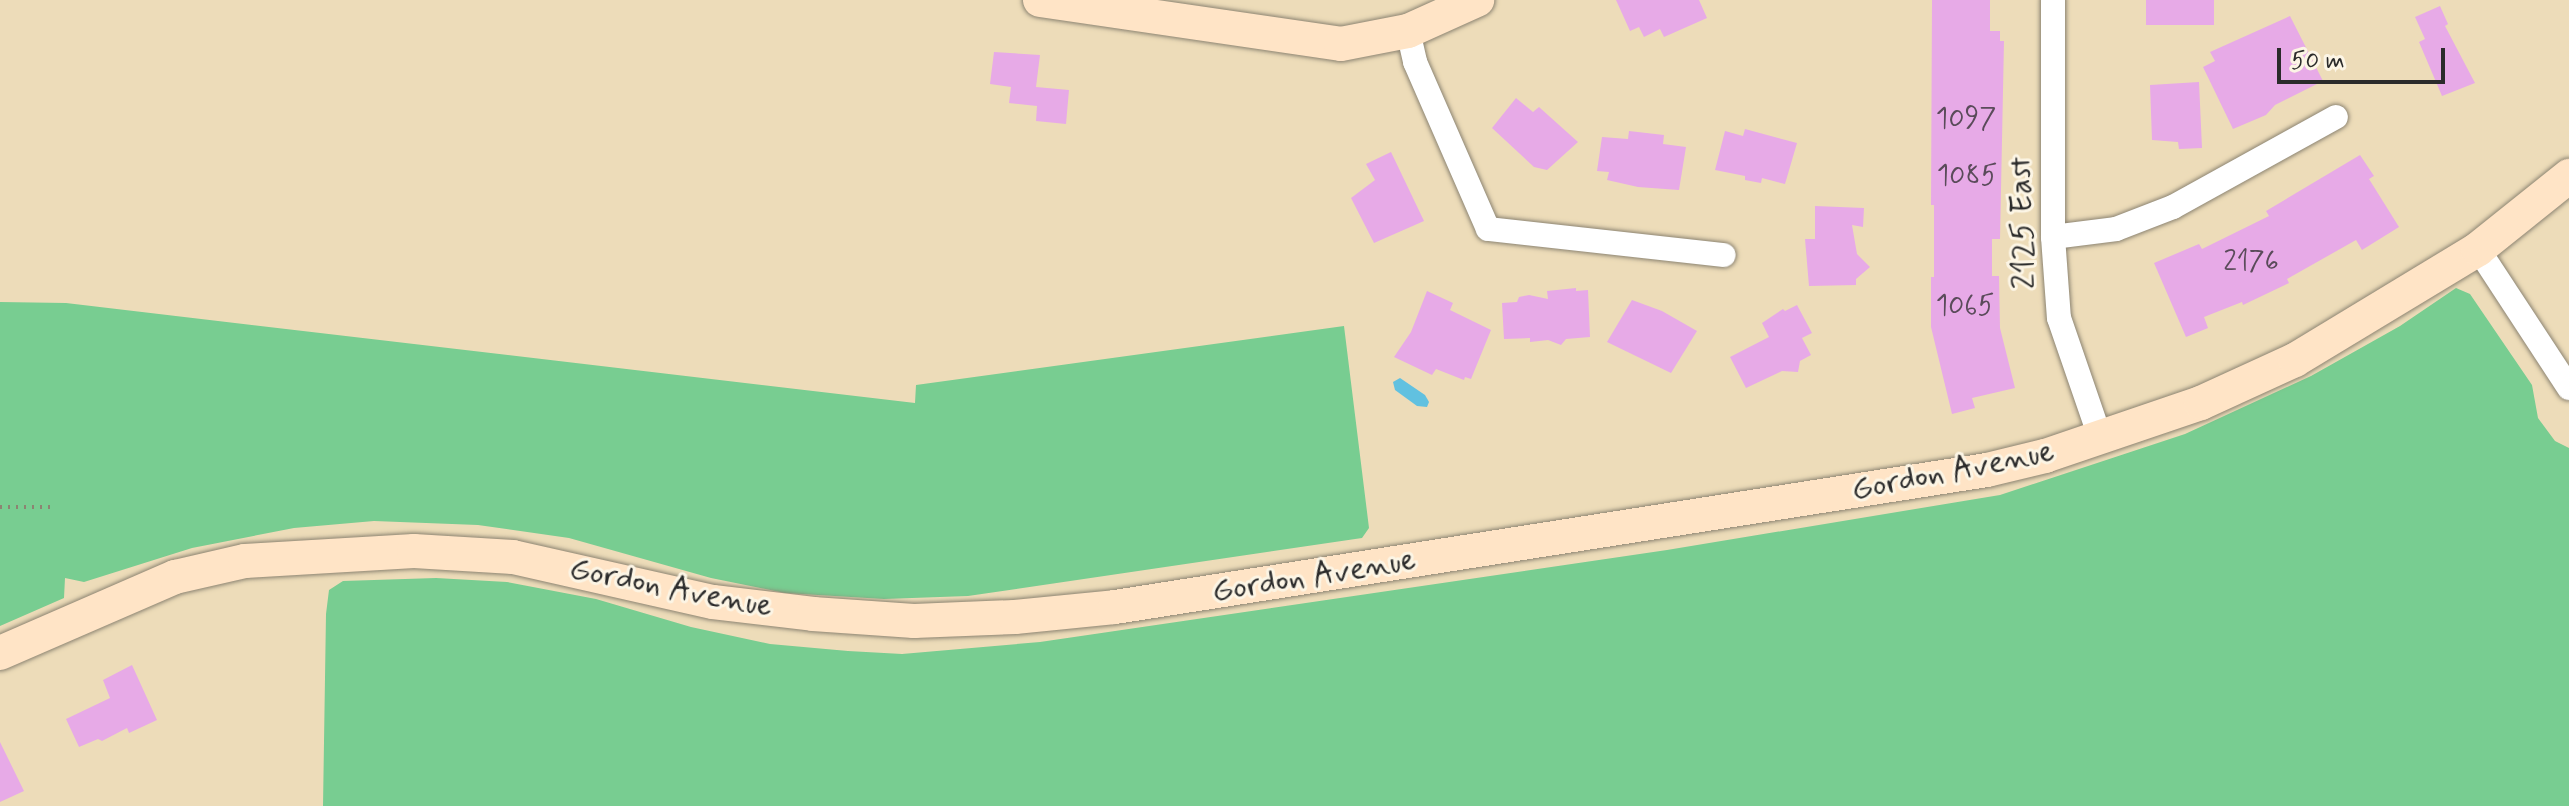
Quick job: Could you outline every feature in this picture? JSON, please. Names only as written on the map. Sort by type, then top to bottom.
[{"type":"main road","points":[[1040,0],[1341,44],[1408,31],[1477,0]]},
{"type":"main road","name":"Gordon Avenue","points":[[0,653],[175,577],[245,561],[414,551],[513,557],[713,602],[813,614],[914,621],[1015,617],[1115,607],[1929,481],[2030,460],[2100,437],[2201,403],[2295,360],[2478,249],[2569,176]]},
{"type":"street","name":"2125 East","points":[[2053,0],[2053,237],[2059,318],[2100,437]]},
{"type":"street","points":[[1408,31],[1415,62],[1488,229],[1724,255]]},
{"type":"street","points":[[2053,237],[2116,229],[2173,207],[2336,117]]},
{"type":"street","points":[[2478,249],[2569,388]]},
{"type":"path","points":[[0,507],[51,507]]},
{"type":"green space","points":[[2456,288],[2470,294],[2532,385],[2538,418],[2555,441],[2569,448],[2569,806],[323,806],[326,614],[329,590],[343,581],[436,578],[507,582],[596,599],[691,627],[770,644],[848,651],[902,654],[1040,642],[1667,550],[2000,495],[2185,434],[2311,376],[2400,326]]},
{"type":"green space","points":[[0,302],[66,303],[915,403],[916,385],[1344,326],[1369,528],[1362,538],[968,596],[884,599],[785,593],[711,578],[569,538],[478,525],[374,521],[294,528],[192,548],[84,582],[65,578],[64,598],[0,626]]},
{"type":"water","points":[[1400,378],[1425,395],[1429,402],[1427,407],[1417,406],[1395,390],[1393,382]]},
{"type":"building","points":[[1616,0],[1699,0],[1707,18],[1664,37],[1660,29],[1644,37],[1639,27],[1630,31]]},
{"type":"building","points":[[1932,0],[1990,0],[1990,31],[2000,31],[2000,41],[2004,41],[2000,239],[1992,239],[1992,276],[1999,276],[2000,328],[2015,388],[1972,398],[1975,408],[1952,414],[1931,327],[1931,277],[1934,277],[1934,205],[1931,205]]},
{"type":"building","points":[[2146,0],[2214,0],[2214,25],[2146,25]]},
{"type":"building","points":[[2440,6],[2448,24],[2445,26],[2475,83],[2442,96],[2419,42],[2425,39],[2415,17]]},
{"type":"building","points":[[2290,16],[2323,81],[2275,105],[2266,115],[2233,129],[2203,67],[2215,61],[2210,52]]},
{"type":"building","points":[[994,52],[1040,55],[1036,87],[1069,90],[1066,124],[1036,121],[1037,106],[1009,103],[1011,87],[990,84]]},
{"type":"building","points":[[2199,82],[2202,148],[2179,149],[2178,142],[2152,140],[2150,85]]},
{"type":"building","points":[[1516,98],[1533,112],[1539,107],[1578,142],[1547,170],[1534,167],[1492,128]]},
{"type":"building","points":[[1745,129],[1797,143],[1785,184],[1762,178],[1761,183],[1745,180],[1745,176],[1715,170],[1725,131],[1743,136]]},
{"type":"building","points":[[1629,131],[1664,135],[1663,144],[1686,147],[1679,190],[1638,187],[1607,180],[1609,172],[1597,171],[1602,137],[1628,139]]},
{"type":"building","points":[[1391,152],[1424,221],[1374,243],[1351,198],[1375,180],[1366,164]]},
{"type":"building","points":[[2360,155],[2374,176],[2369,179],[2399,227],[2362,250],[2356,240],[2287,279],[2289,283],[2243,305],[2242,302],[2204,317],[2208,328],[2186,337],[2154,263],[2199,244],[2202,249],[2269,216],[2266,211]]},
{"type":"building","points":[[1815,206],[1864,208],[1863,227],[1852,225],[1857,254],[1870,267],[1856,279],[1856,285],[1809,286],[1805,239],[1815,239]]},
{"type":"building","points":[[1576,288],[1576,291],[1588,290],[1590,337],[1566,339],[1561,345],[1548,340],[1530,342],[1530,338],[1504,339],[1502,303],[1517,302],[1519,297],[1529,295],[1548,299],[1547,291]]},
{"type":"building","points":[[1427,291],[1453,303],[1450,310],[1491,330],[1471,379],[1465,377],[1464,380],[1436,369],[1432,375],[1394,357],[1411,332]]},
{"type":"building","points":[[1632,300],[1662,311],[1697,331],[1671,373],[1607,342]]},
{"type":"building","points":[[1797,305],[1812,333],[1802,338],[1811,355],[1800,361],[1798,372],[1782,371],[1746,388],[1730,357],[1769,337],[1762,323],[1783,309],[1785,311]]},
{"type":"building","points":[[132,665],[157,720],[129,733],[127,728],[102,741],[98,739],[79,747],[66,719],[110,698],[103,680]]},
{"type":"building","points":[[0,742],[24,791],[0,802]]}]
